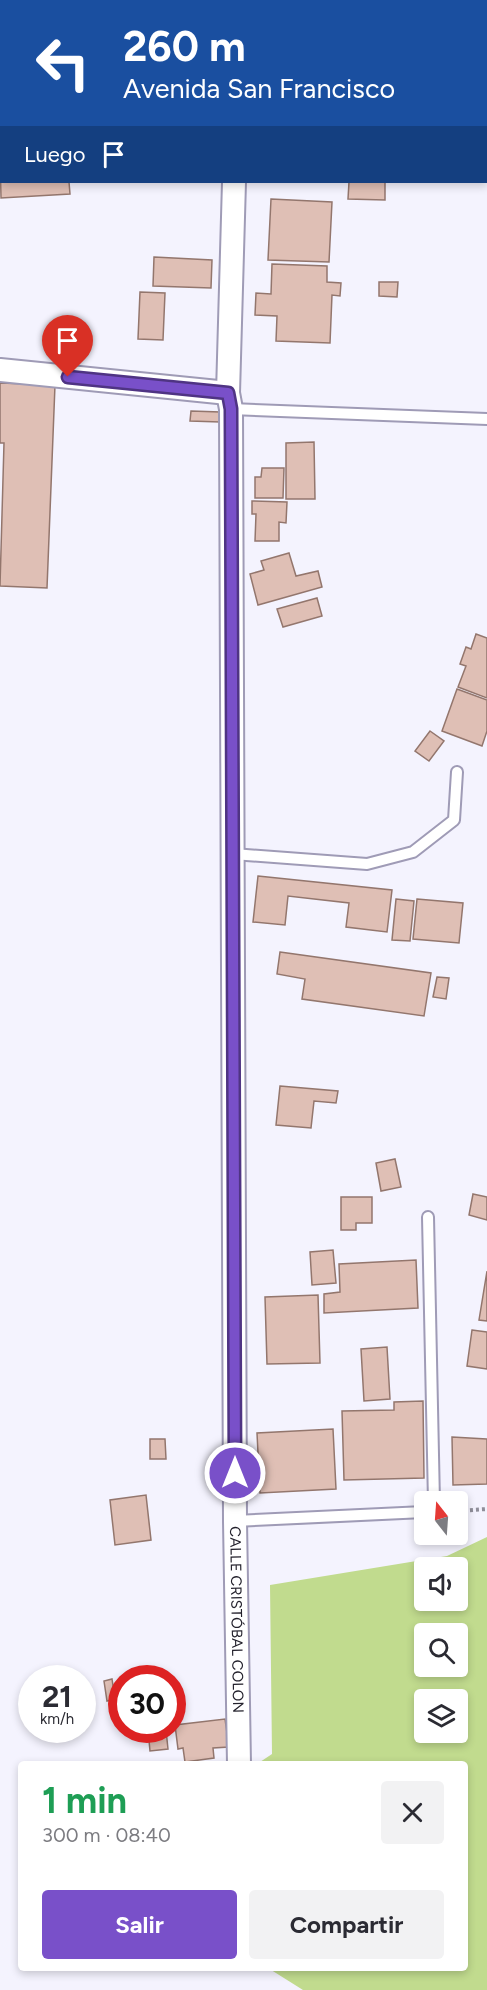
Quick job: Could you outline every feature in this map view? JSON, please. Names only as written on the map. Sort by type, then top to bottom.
[{"type":"street","name":"CALLE CRISTÓBAL COLON","points":[[234,183],[230,401],[235,1521],[239,1761]]},
{"type":"street","points":[[0,370],[230,401]]},
{"type":"lane","points":[[230,401],[487,419]]},
{"type":"lane","points":[[233,854],[367,864],[412,852],[454,820],[457,772]]},
{"type":"lane","points":[[428,1217],[434,1491]]},
{"type":"lane","points":[[235,1521],[414,1512]]},
{"type":"path","points":[[468,1510],[487,1509]]},
{"type":"green space","points":[[487,1537],[487,1990],[303,1990],[273,1971],[468,1971],[468,1761],[262,1761],[272,1754],[270,1585],[414,1561],[414,1611],[468,1611],[468,1557],[441,1557]]},
{"type":"building","points":[[1,183],[69,183],[70,194],[1,198]]},
{"type":"building","points":[[349,183],[385,183],[385,200],[348,199]]},
{"type":"building","points":[[271,199],[332,202],[329,262],[268,260]]},
{"type":"building","points":[[154,257],[212,260],[211,288],[153,286]]},
{"type":"building","points":[[272,264],[327,266],[327,282],[341,283],[340,296],[332,295],[330,343],[276,341],[277,316],[255,315],[256,293],[271,294]]},
{"type":"building","points":[[379,282],[398,282],[397,297],[379,296]]},
{"type":"building","points":[[140,292],[165,293],[163,340],[138,339]]},
{"type":"building","points":[[0,383],[55,385],[47,588],[0,586],[4,443],[0,443]]},
{"type":"building","points":[[191,411],[220,412],[220,422],[190,421]]},
{"type":"building","points":[[314,442],[315,499],[286,499],[286,443]]},
{"type":"building","points":[[262,468],[284,468],[283,498],[255,498],[255,477],[261,477]]},
{"type":"building","points":[[252,501],[287,502],[286,523],[279,522],[279,541],[255,541],[256,514],[252,514]]},
{"type":"building","points":[[289,553],[296,576],[318,571],[322,587],[258,605],[250,574],[264,570],[261,561]]},
{"type":"building","points":[[317,598],[322,616],[283,627],[277,609]]},
{"type":"building","points":[[476,634],[487,638],[487,698],[458,687],[466,666],[460,664],[466,647],[471,649]]},
{"type":"building","points":[[457,689],[487,700],[487,731],[482,746],[442,731]]},
{"type":"building","points":[[430,731],[444,741],[429,761],[415,751]]},
{"type":"building","points":[[258,876],[392,890],[387,932],[346,927],[349,903],[288,896],[285,925],[253,922]]},
{"type":"building","points":[[396,899],[414,901],[410,941],[392,940]]},
{"type":"building","points":[[417,899],[463,903],[459,943],[413,939]]},
{"type":"building","points":[[280,952],[431,973],[424,1016],[302,999],[305,979],[277,974]]},
{"type":"building","points":[[437,977],[449,978],[446,999],[433,997]]},
{"type":"building","points":[[280,1086],[338,1091],[336,1103],[314,1101],[311,1128],[276,1125]]},
{"type":"building","points":[[395,1159],[401,1187],[381,1191],[376,1163]]},
{"type":"building","points":[[473,1194],[487,1197],[487,1220],[469,1215]]},
{"type":"building","points":[[341,1197],[372,1197],[372,1223],[356,1223],[356,1230],[341,1230]]},
{"type":"building","points":[[333,1250],[336,1283],[312,1285],[310,1252]]},
{"type":"building","points":[[416,1260],[418,1308],[324,1313],[324,1294],[340,1292],[339,1264]]},
{"type":"building","points":[[487,1271],[487,1321],[479,1320]]},
{"type":"building","points":[[318,1295],[320,1363],[267,1364],[265,1297]]},
{"type":"building","points":[[472,1330],[487,1332],[487,1369],[467,1366]]},
{"type":"building","points":[[387,1347],[390,1399],[364,1401],[361,1349]]},
{"type":"building","points":[[423,1401],[424,1478],[344,1480],[342,1411],[394,1410],[394,1402]]},
{"type":"building","points":[[333,1429],[336,1489],[260,1493],[257,1433]]},
{"type":"building","points":[[452,1437],[487,1439],[487,1484],[453,1485]]},
{"type":"building","points":[[150,1439],[165,1439],[166,1459],[150,1459]]},
{"type":"building","points":[[146,1495],[151,1540],[115,1545],[110,1500]]},
{"type":"building","points":[[108,1680],[107,1701],[104,1681]]},
{"type":"building","points":[[225,1719],[229,1747],[213,1748],[214,1758],[185,1761],[183,1748],[178,1749],[177,1743],[186,1743],[186,1724]]},
{"type":"building","points":[[149,1743],[167,1743],[168,1749],[150,1751]]},
{"type":"route","points":[[68,377],[228,393],[231,409],[235,1473]]}]
